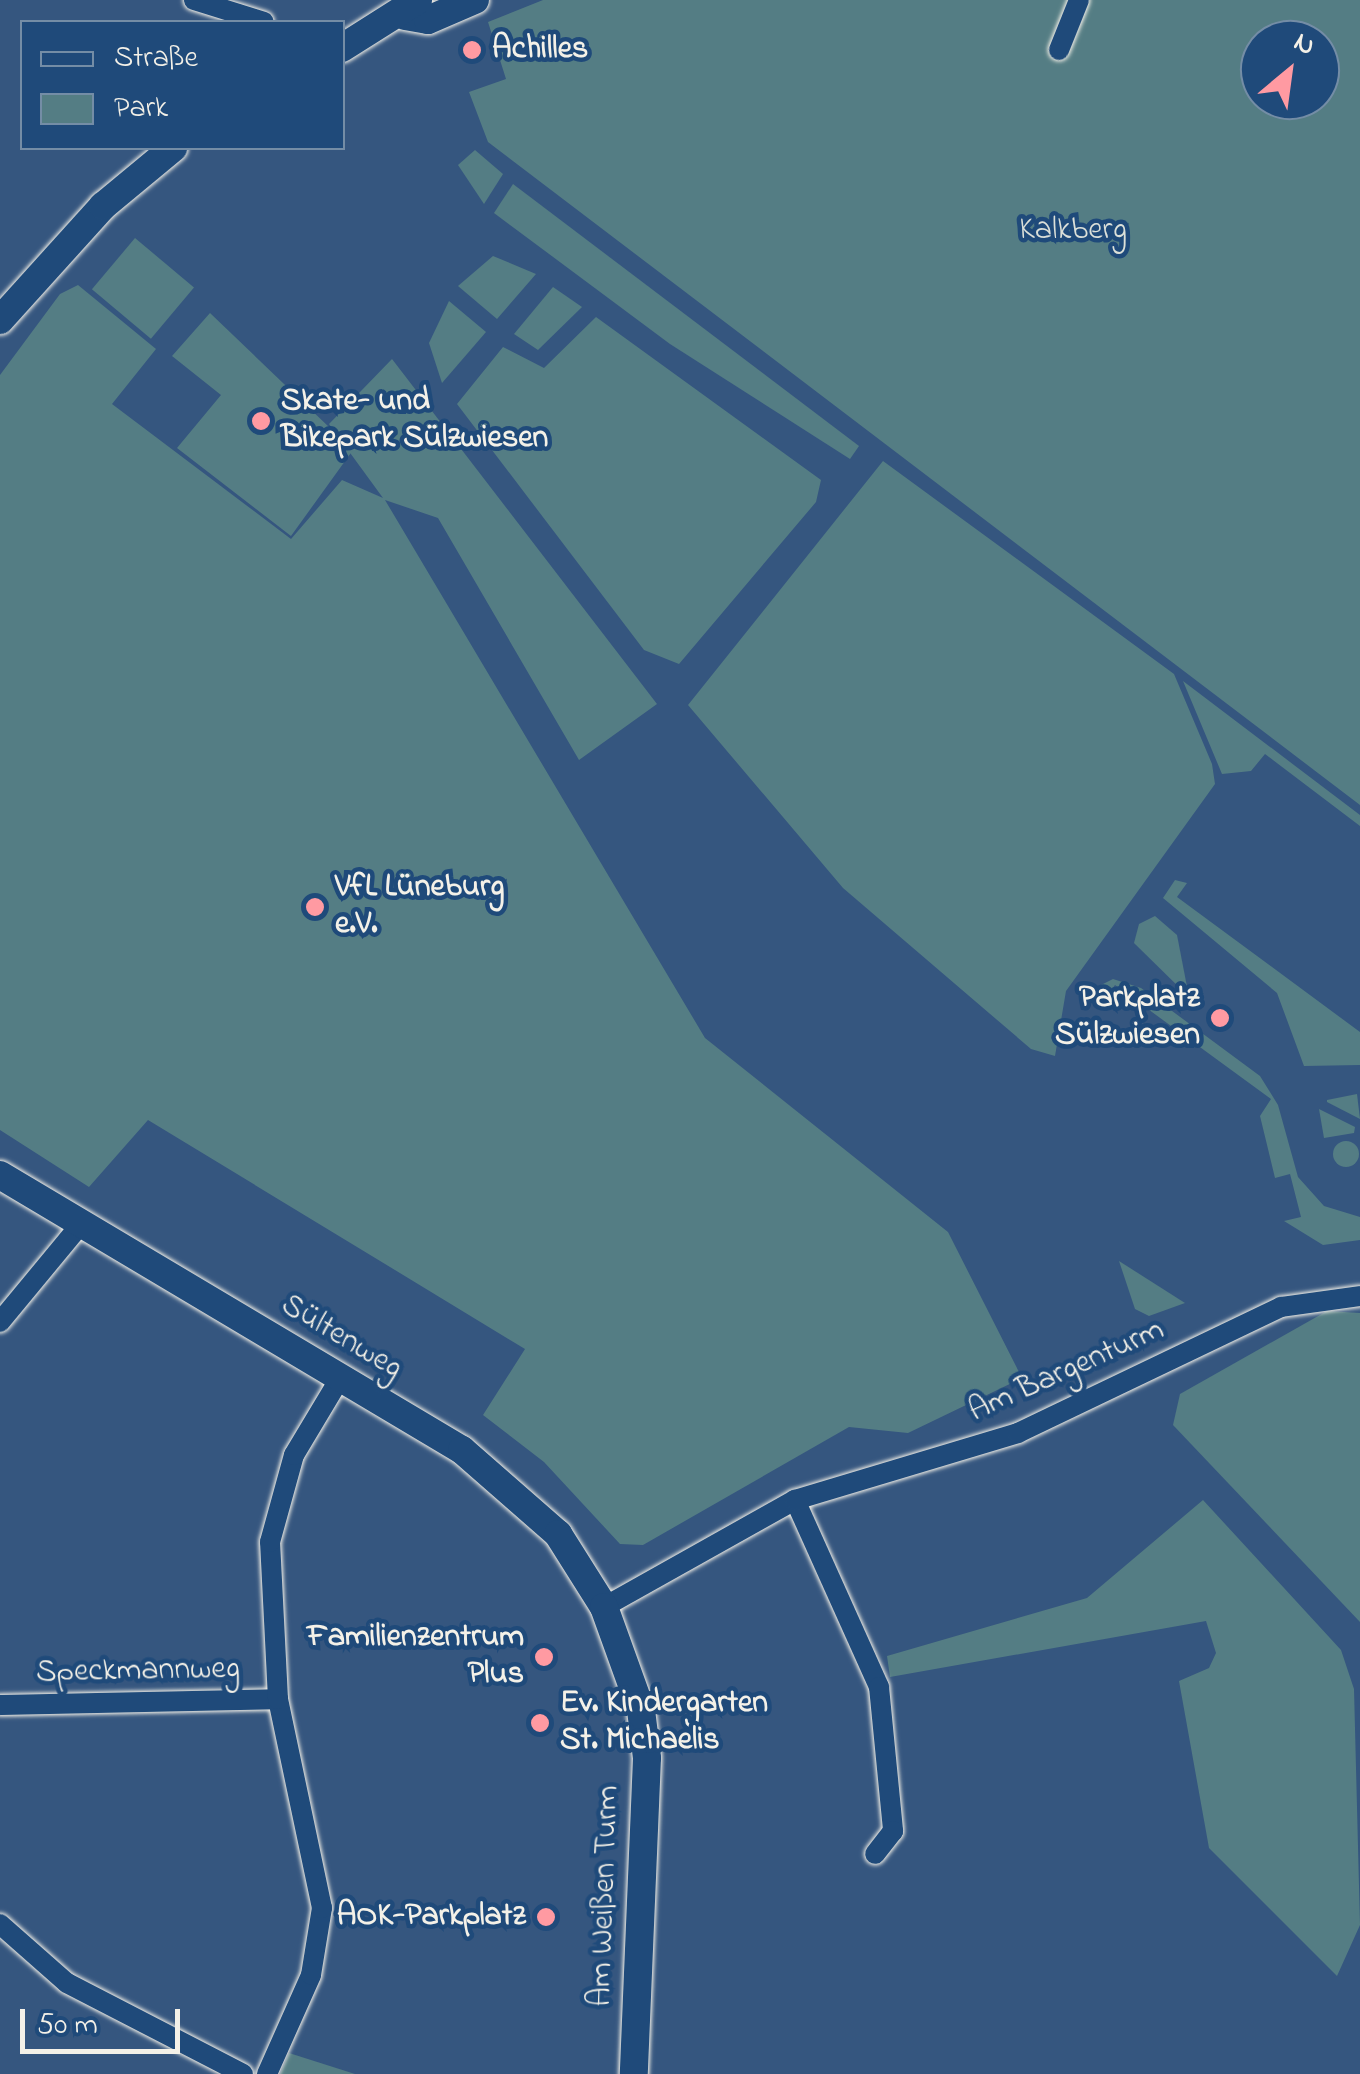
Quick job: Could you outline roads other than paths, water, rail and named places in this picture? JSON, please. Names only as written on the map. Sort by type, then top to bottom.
[{"type":"main road","points":[[345,46],[412,8],[428,20],[474,0]]},
{"type":"main road","points":[[0,320],[103,206],[171,150]]},
{"type":"main road","name":"Sültenweg","points":[[0,1175],[340,1378],[507,1483],[558,1534],[604,1608]]},
{"type":"main road","name":"Am Weißen Turm","points":[[604,1608],[630,1666],[647,1758],[634,2074]]},
{"type":"street","points":[[194,0],[258,20]]},
{"type":"street","points":[[1059,50],[1078,0]]},
{"type":"street","points":[[0,1322],[81,1224]]},
{"type":"street","name":"Am Bargenturm","points":[[604,1608],[795,1500],[1018,1433],[1280,1307],[1360,1296]]},
{"type":"street","points":[[267,2074],[311,1975],[322,1908],[278,1699],[268,1591],[278,1498],[340,1378]]},
{"type":"street","points":[[795,1500],[879,1687],[893,1831],[876,1854]]},
{"type":"street","name":"Speckmannweg","points":[[0,1705],[278,1699]]},
{"type":"street","points":[[0,1924],[66,1983],[243,2074]]},
{"type":"place","name":"Achilles","points":[[472,50]]},
{"type":"place","name":"Skate- und Bikepark Sülzwiesen","points":[[261,421]]},
{"type":"place","name":"VfL Lüneburg e.V.","points":[[315,907]]},
{"type":"place","name":"Parkplatz Sülzwiesen","points":[[1220,1018]]},
{"type":"place","name":"Familienzentrum Plus","points":[[544,1657]]},
{"type":"place","name":"Ev. Kindergarten St. Michaelis","points":[[540,1723]]},
{"type":"place","name":"AOK-Parkplatz","points":[[546,1917]]},
{"type":"park label","name":"Kalkberg","points":[[1073,231]]}]
